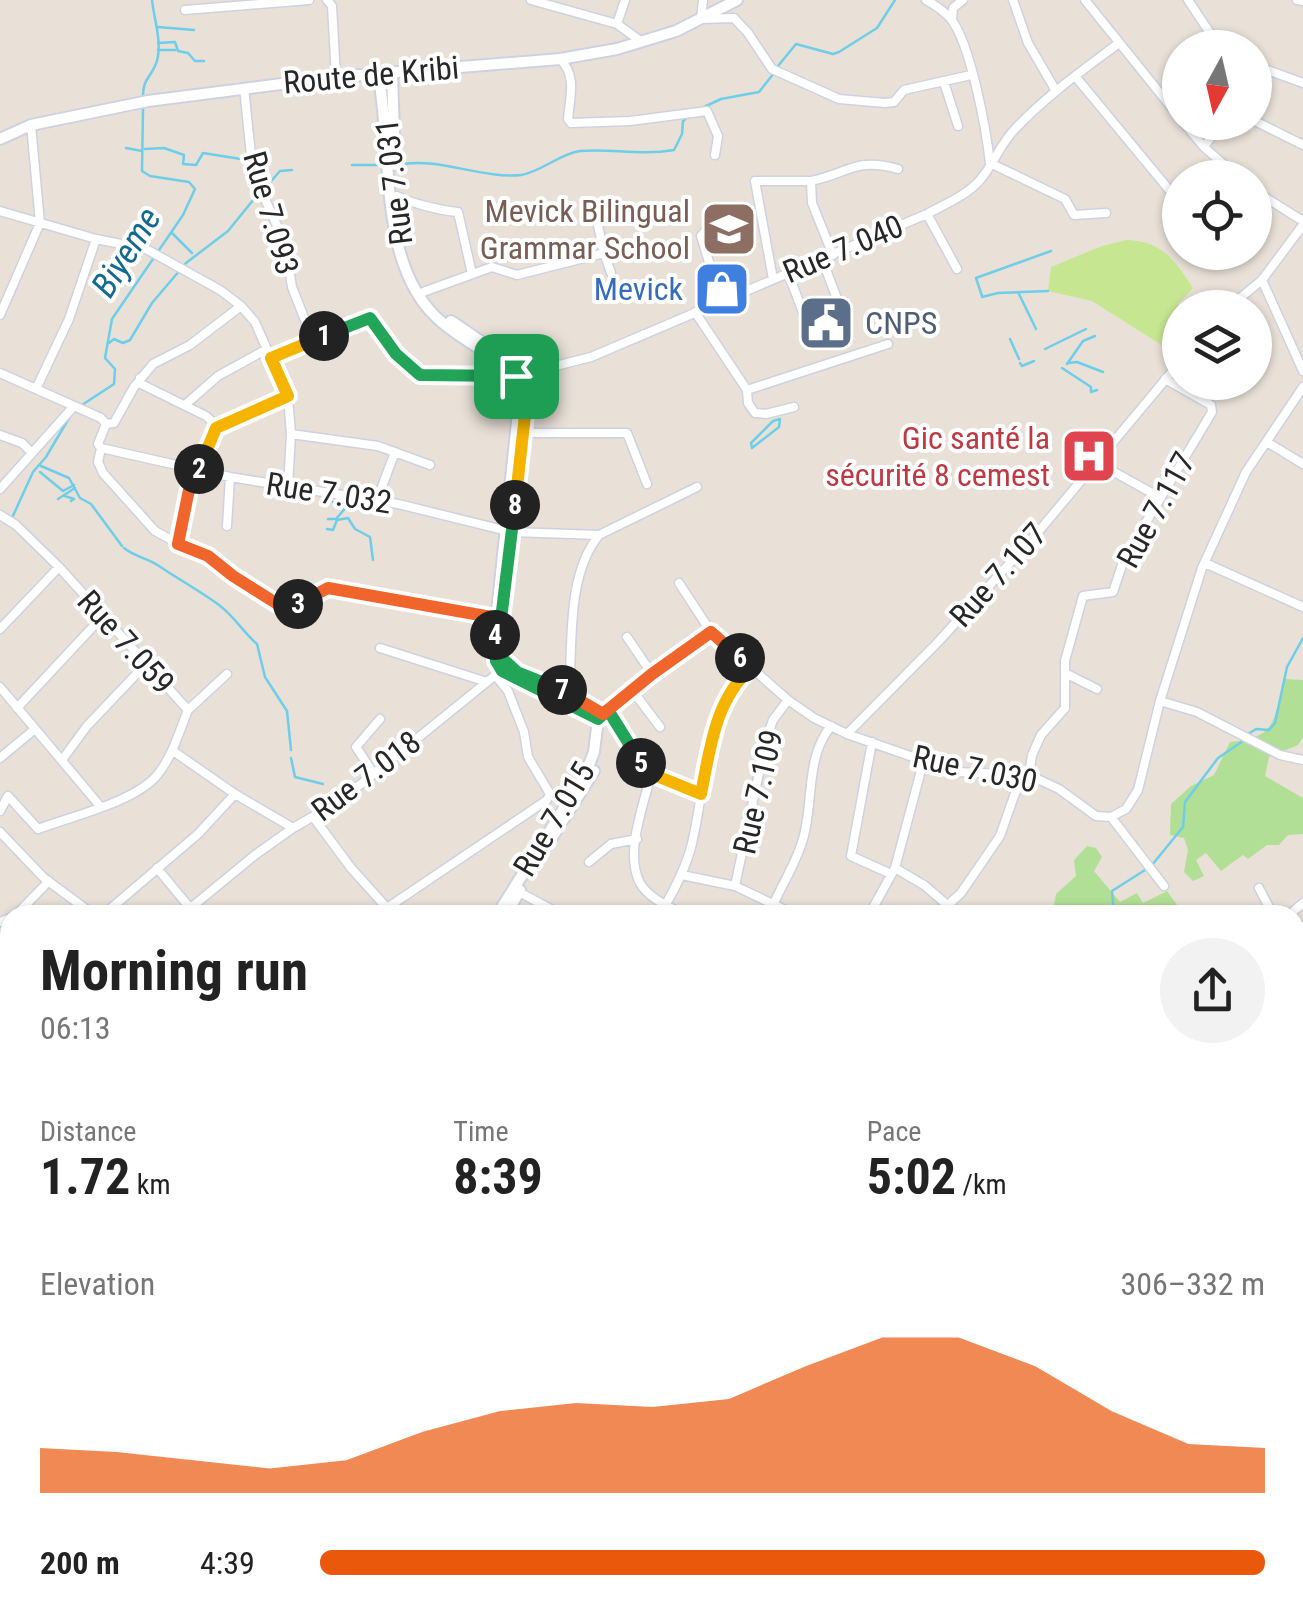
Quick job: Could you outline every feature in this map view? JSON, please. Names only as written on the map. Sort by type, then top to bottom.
[{"type":"main road","name":"Route de Kribi","points":[[0,139],[31,125],[142,102],[336,77],[560,59],[642,42],[737,0]]},
{"type":"main road","name":"Rue 7.031","points":[[378,73],[406,254],[422,292],[445,317],[511,362],[518,375]]},
{"type":"main road","name":"Rue 7.031","points":[[392,73],[396,238],[415,289],[436,317],[518,375]]},
{"type":"main road","points":[[518,375],[526,395],[524,433],[494,641],[495,676],[603,714]]},
{"type":"main road","points":[[518,375],[500,638],[502,658],[517,672],[569,693],[603,714]]},
{"type":"main road","name":"Rue 7.015","points":[[512,905],[593,774],[602,744],[603,714]]},
{"type":"main road","name":"Rue 7.015","points":[[503,905],[585,775],[603,714]]},
{"type":"street","points":[[184,10],[309,0]]},
{"type":"street","points":[[327,0],[332,6],[336,77]]},
{"type":"street","points":[[530,0],[618,24],[642,42]]},
{"type":"street","points":[[618,24],[625,0]]},
{"type":"street","points":[[703,0],[701,19],[734,18],[772,69],[839,99],[886,104],[894,102],[904,90],[971,75]]},
{"type":"street","points":[[926,0],[952,20]]},
{"type":"street","points":[[962,0],[953,8],[952,20],[971,75],[990,163],[1065,199],[1074,215],[1106,213]]},
{"type":"street","points":[[1013,0],[1028,43],[1056,91]]},
{"type":"street","points":[[1084,0],[1162,96]]},
{"type":"street","points":[[1190,1],[1209,30]]},
{"type":"street","name":"Rue 7.040","points":[[518,375],[592,358],[927,214],[972,189],[1003,141],[1056,91],[1119,43]]},
{"type":"street","points":[[560,59],[569,68],[572,80],[568,119],[571,122],[630,121],[707,111],[718,136],[715,155]]},
{"type":"street","points":[[1272,72],[1303,83]]},
{"type":"street","points":[[1075,76],[1162,181]]},
{"type":"street","points":[[944,82],[958,126]]},
{"type":"street","name":"Rue 7.093","points":[[244,88],[258,184],[285,243],[292,287],[304,324],[315,340]]},
{"type":"street","points":[[0,315],[40,223],[31,125]]},
{"type":"street","points":[[1272,130],[1303,145]]},
{"type":"street","points":[[1198,140],[1217,160]]},
{"type":"street","points":[[1204,147],[1209,140]]},
{"type":"street","points":[[773,279],[755,182],[810,181],[858,164],[898,169]]},
{"type":"street","points":[[810,181],[812,203],[833,254]]},
{"type":"street","points":[[397,196],[410,203],[458,212],[472,274]]},
{"type":"street","points":[[1250,290],[1262,280],[1303,223],[1272,202]]},
{"type":"street","points":[[594,207],[611,273]]},
{"type":"street","points":[[0,211],[96,239],[135,246],[181,267],[241,306],[255,322],[288,396],[288,487]]},
{"type":"street","points":[[927,214],[958,269]]},
{"type":"street","points":[[710,226],[701,236],[721,301]]},
{"type":"street","points":[[36,390],[69,319],[96,239]]},
{"type":"street","points":[[422,292],[499,266],[517,275],[604,253]]},
{"type":"street","points":[[822,259],[845,320]]},
{"type":"street","points":[[788,273],[804,315]]},
{"type":"street","points":[[1262,280],[1303,371]]},
{"type":"street","points":[[106,424],[114,422],[153,364],[190,345],[241,306]]},
{"type":"street","points":[[695,312],[747,390],[754,414],[794,407]]},
{"type":"street","points":[[185,405],[218,376],[370,318],[396,354],[420,375],[518,375]]},
{"type":"street","points":[[747,390],[888,344]]},
{"type":"street","points":[[0,373],[101,418],[106,424]]},
{"type":"street","points":[[140,378],[141,384],[206,416],[216,428]]},
{"type":"street","name":"Rue 7.107","points":[[847,734],[1039,531],[1162,384]]},
{"type":"street","points":[[1164,886],[1111,817],[1126,809],[1138,790],[1160,701],[1205,563],[1246,472],[1303,387]]},
{"type":"street","points":[[178,544],[196,470],[216,428],[288,396]]},
{"type":"street","name":"Rue 7.117","points":[[948,905],[1000,836],[1021,782],[1029,775],[1032,755],[1042,735],[1065,708],[1068,644],[1083,596],[1113,592],[1124,559],[1212,408],[1199,400]]},
{"type":"street","points":[[0,489],[74,406]]},
{"type":"street","points":[[106,424],[98,444],[103,474],[155,530],[208,556],[287,610],[328,588],[497,618]]},
{"type":"street","points":[[524,433],[627,433],[647,484]]},
{"type":"street","points":[[290,434],[321,436],[396,452],[430,465]]},
{"type":"street","points":[[0,436],[22,444],[32,453]]},
{"type":"street","points":[[1267,442],[1303,464]]},
{"type":"street","name":"Rue 7.032","points":[[101,448],[230,477],[377,500],[509,530],[600,535],[697,487]]},
{"type":"street","points":[[377,500],[396,452]]},
{"type":"street","points":[[1096,462],[1162,498]]},
{"type":"street","points":[[227,526],[230,477]]},
{"type":"street","name":"Rue 7.059","points":[[0,515],[16,525],[59,567],[188,710],[173,751],[142,789],[38,829],[8,796]]},
{"type":"street","points":[[569,693],[577,588],[588,552],[600,535]]},
{"type":"street","points":[[1205,563],[1303,607]]},
{"type":"street","points":[[0,628],[59,567]]},
{"type":"street","name":"Rue 7.030","points":[[679,582],[711,632],[788,700],[830,726],[956,772],[1029,775],[1059,789],[1096,816],[1111,817]]},
{"type":"street","points":[[17,708],[102,616]]},
{"type":"street","points":[[701,794],[652,774],[603,714],[711,632]]},
{"type":"street","points":[[627,637],[652,674]]},
{"type":"street","points":[[380,648],[495,676],[513,702],[528,757],[550,794],[547,800],[391,905]]},
{"type":"street","points":[[62,760],[87,726],[145,666]]},
{"type":"street","points":[[652,774],[635,854],[640,883],[666,905],[682,876],[722,708],[738,680],[751,668]]},
{"type":"street","points":[[1065,673],[1097,690]]},
{"type":"street","points":[[188,710],[227,674]]},
{"type":"street","name":"Rue 7.018","points":[[173,751],[293,828],[314,818],[374,774],[495,676]]},
{"type":"street","points":[[0,687],[100,806]]},
{"type":"street","points":[[632,690],[660,727]]},
{"type":"street","name":"Rue 7.109","points":[[736,886],[766,740],[773,720],[788,700]]},
{"type":"street","points":[[1160,701],[1198,712],[1270,750],[1303,760]]},
{"type":"street","points":[[374,774],[356,747],[380,719]]},
{"type":"street","points":[[682,876],[736,886],[774,904],[803,840],[815,759],[830,726]]},
{"type":"street","points":[[0,758],[35,729]]},
{"type":"street","points":[[872,742],[851,856],[924,885],[948,905]]},
{"type":"street","points":[[874,905],[893,871],[923,763]]},
{"type":"street","points":[[0,785],[8,796],[0,812]]},
{"type":"street","points":[[114,905],[198,834],[235,794]]},
{"type":"street","points":[[314,818],[384,905]]},
{"type":"street","points":[[194,905],[293,828]]},
{"type":"street","points":[[0,832],[48,881],[80,905]]},
{"type":"street","points":[[588,862],[611,844],[636,839]]},
{"type":"street","points":[[157,868],[188,905]]},
{"type":"street","points":[[24,905],[48,881]]},
{"type":"street","points":[[1259,888],[1268,905]]},
{"type":"street","points":[[519,892],[543,905]]},
{"type":"green space","points":[[1127,240],[1150,244],[1162,251],[1162,270],[1180,270],[1193,288],[1162,290],[1162,345],[1092,301],[1048,291],[1051,267]]},
{"type":"green space","points":[[1285,679],[1303,680],[1303,737],[1298,745],[1269,757],[1265,776],[1303,798],[1303,834],[1288,835],[1279,845],[1267,845],[1248,859],[1243,855],[1221,871],[1206,853],[1196,860],[1204,876],[1193,881],[1184,872],[1188,850],[1184,838],[1170,835],[1171,804],[1191,786],[1214,775],[1230,742],[1265,731],[1275,715]]},
{"type":"green space","points":[[1087,846],[1096,848],[1102,857],[1094,871],[1120,902],[1137,893],[1143,903],[1167,891],[1177,905],[1054,905],[1056,894],[1076,876],[1074,860]]},
{"type":"waterway","name":"Biyeme","points":[[143,96],[159,50],[152,0]]},
{"type":"waterway","points":[[778,66],[796,44],[833,54],[839,52],[877,28],[895,0]]},
{"type":"waterway","points":[[158,27],[194,30]]},
{"type":"waterway","points":[[158,43],[175,42],[178,51],[188,53],[195,61],[204,61]]},
{"type":"waterway","points":[[158,50],[175,50]]},
{"type":"waterway","points":[[704,107],[721,99],[759,92],[774,73]]},
{"type":"waterway","name":"Biyeme","points":[[82,405],[114,384],[115,369],[105,358],[112,319],[183,215],[195,189],[189,182],[150,176],[142,171],[143,109]]},
{"type":"waterway","points":[[404,164],[521,175],[580,151],[674,150],[683,121],[688,117]]},
{"type":"waterway","points":[[126,148],[142,151]]},
{"type":"waterway","points":[[145,149],[164,148],[184,155],[183,164],[196,165],[203,153],[247,160]]},
{"type":"waterway","points":[[352,165],[381,165]]},
{"type":"waterway","points":[[265,188],[280,171],[292,170]]},
{"type":"waterway","points":[[109,343],[114,339],[123,343],[130,340],[152,303],[186,263],[228,231],[258,194]]},
{"type":"waterway","points":[[172,233],[192,253]]},
{"type":"waterway","points":[[982,296],[976,278],[1051,251]]},
{"type":"waterway","points":[[982,297],[1048,291]]},
{"type":"waterway","points":[[1019,294],[1036,329]]},
{"type":"waterway","points":[[1045,349],[1086,329]]},
{"type":"waterway","points":[[1067,364],[1083,341],[1095,336]]},
{"type":"waterway","points":[[1010,339],[1019,359]]},
{"type":"waterway","points":[[1020,363],[1022,366],[1034,361]]},
{"type":"waterway","points":[[1068,363],[1077,362],[1103,372]]},
{"type":"waterway","points":[[1062,368],[1091,387],[1091,392],[1097,390]]},
{"type":"waterway","name":"Biyeme","points":[[12,518],[33,472],[72,413]]},
{"type":"waterway","points":[[780,419],[779,427],[752,448],[751,443],[780,419]]},
{"type":"waterway","points":[[41,466],[69,478],[80,498],[91,504],[122,546]]},
{"type":"waterway","points":[[40,472],[63,491],[74,485]]},
{"type":"waterway","points":[[58,499],[75,488]]},
{"type":"waterway","points":[[65,496],[74,499],[71,501]]},
{"type":"waterway","points":[[328,519],[336,519],[348,505],[333,502]]},
{"type":"waterway","points":[[327,529],[333,530],[337,520],[348,518],[355,529],[370,537],[373,560]]},
{"type":"waterway","points":[[124,548],[155,563],[219,605],[257,644],[265,677],[287,711],[291,750]]},
{"type":"waterway","points":[[1248,734],[1256,729],[1269,730],[1275,723],[1287,667],[1303,638]]},
{"type":"waterway","points":[[1152,865],[1183,827],[1185,802],[1218,758],[1243,741]]},
{"type":"waterway","points":[[291,758],[295,777],[323,784]]},
{"type":"waterway","points":[[1113,905],[1112,891],[1145,870]]},
{"type":"place","name":"Mevick Bilingual Grammar School","points":[[729,229]]},
{"type":"place","name":"Mevick","points":[[722,289]]},
{"type":"place","name":"CNPS","points":[[826,323]]},
{"type":"place","name":"Gic santé la sécurité 8 cemest","points":[[1089,456]]},
{"type":"route","points":[[370,318],[396,354],[420,375],[516,376],[521,374],[526,395],[501,619],[502,658],[517,672],[569,693],[603,714],[652,674],[711,632],[751,668],[738,680],[722,708],[701,794],[671,784],[644,768],[608,710],[598,719],[502,671],[496,661],[494,641],[497,618],[328,588],[287,610],[208,556],[178,544],[193,470],[198,470],[216,428],[288,396],[271,358],[370,318]]}]
